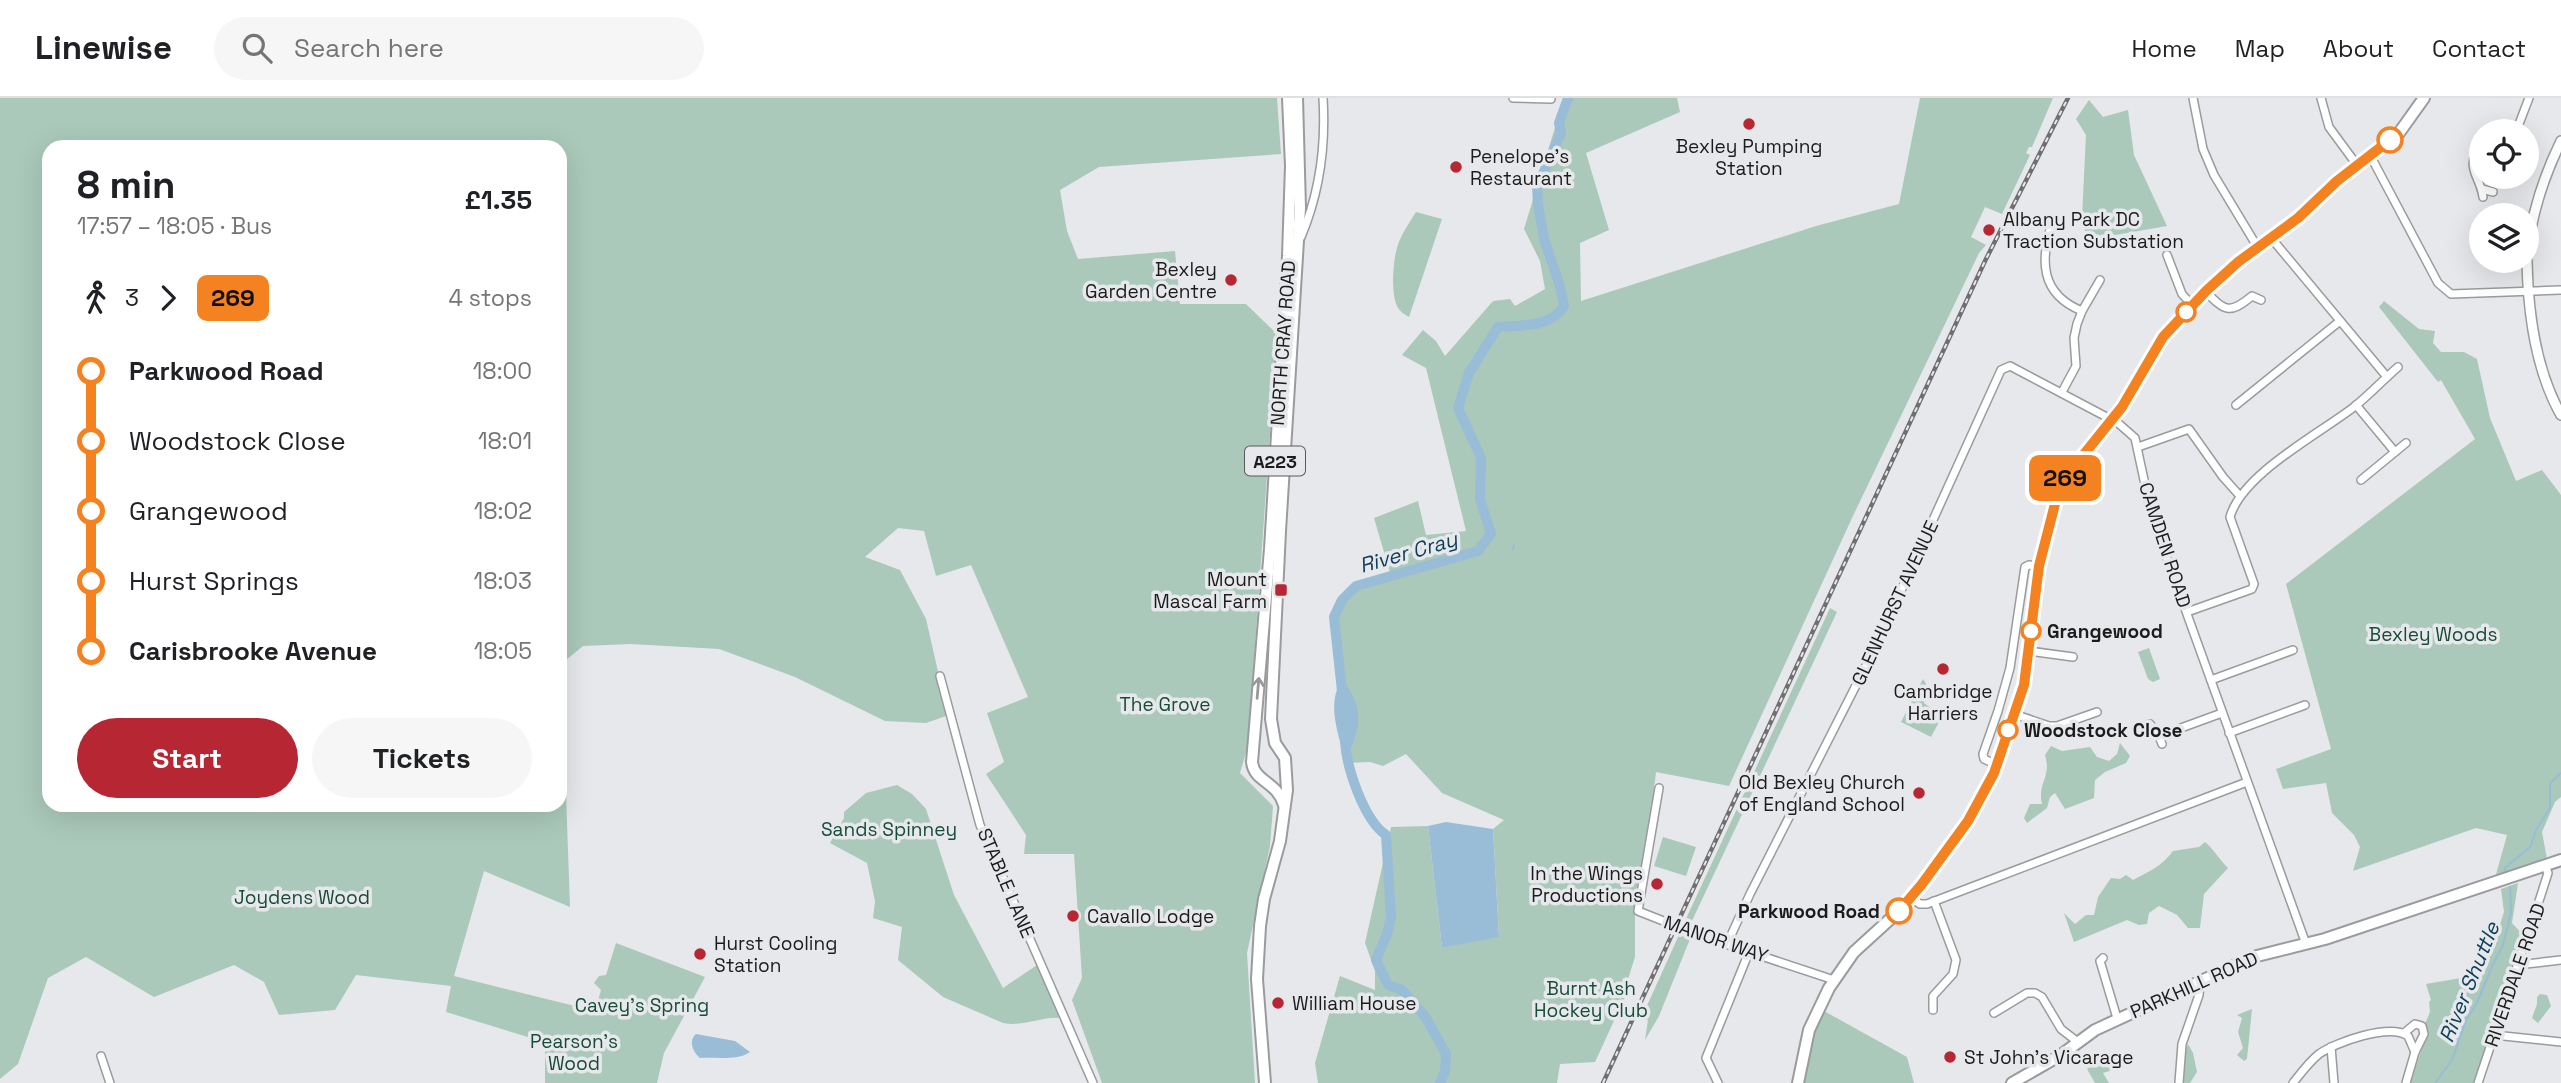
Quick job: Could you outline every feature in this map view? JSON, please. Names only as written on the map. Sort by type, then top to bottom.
[{"type":"main road","name":"NORTH CRAY ROAD","points":[[1253,756],[1270,549],[1289,233],[1291,166],[1288,98]]},
{"type":"main road","name":"NORTH CRAY ROAD","points":[[1280,750],[1275,743],[1271,719],[1279,539],[1299,242],[1297,98]]},
{"type":"main road","points":[[1798,1083],[1809,1030],[1834,980],[1864,941],[1911,898],[1968,821],[1997,765],[2024,685],[2039,566],[2061,485],[2122,407],[2163,337],[2192,305],[2357,165],[2399,133],[2424,98]]},
{"type":"main road","points":[[1253,756],[1265,746],[1280,750]]},
{"type":"main road","name":"A223","points":[[1265,1083],[1258,989],[1260,926],[1280,841],[1287,790],[1284,771],[1286,762],[1280,750]]},
{"type":"main road","name":"A223","points":[[1253,756],[1252,767],[1255,774],[1274,786],[1285,807]]},
{"type":"main road","points":[[1262,779],[1273,780],[1284,771]]},
{"type":"main road","name":"PARKHILL ROAD","points":[[2012,1083],[2117,1018],[2253,957],[2306,944],[2561,860]]},
{"type":"street","points":[[1299,242],[1314,201],[1322,165],[1323,98]]},
{"type":"street","points":[[1513,98],[1551,99]]},
{"type":"street","points":[[2193,98],[2203,149],[2214,175],[2258,248]]},
{"type":"street","points":[[2321,98],[2329,127],[2357,165]]},
{"type":"street","points":[[2521,119],[2529,98]]},
{"type":"street","points":[[2537,203],[2548,168],[2561,141]]},
{"type":"street","points":[[2370,155],[2438,283],[2451,294],[2561,290]]},
{"type":"street","points":[[2481,189],[2483,193],[2493,192]]},
{"type":"street","points":[[2052,223],[2043,254],[2044,268],[2060,299],[2082,311]]},
{"type":"street","points":[[2272,239],[2387,377]]},
{"type":"street","points":[[2167,255],[2182,294],[2192,305]]},
{"type":"street","points":[[2527,273],[2536,350],[2561,415]]},
{"type":"street","points":[[2062,392],[2076,366],[2074,338],[2082,311],[2100,280]]},
{"type":"street","points":[[2206,291],[2221,307],[2230,310],[2252,296],[2261,300]]},
{"type":"street","points":[[2236,405],[2340,321]]},
{"type":"street","name":"GLENHURST AVENUE","points":[[1727,944],[1875,649],[2001,370],[2014,366],[2110,421]]},
{"type":"street","points":[[2186,612],[2252,589],[2255,584],[2230,517],[2240,496],[2295,447],[2356,405],[2398,368]]},
{"type":"street","points":[[2356,405],[2395,452]]},
{"type":"street","points":[[2110,421],[2128,431],[2138,447],[2187,426],[2240,496]]},
{"type":"street","points":[[2361,480],[2406,443]]},
{"type":"street","name":"CAMDEN ROAD","points":[[2138,447],[2152,517],[2306,944]]},
{"type":"street","points":[[1997,765],[1983,759],[1983,754],[2010,668],[2025,567],[2039,566]]},
{"type":"street","points":[[2211,680],[2293,650]]},
{"type":"street","points":[[2029,651],[2073,657]]},
{"type":"street","name":"STABLE LANE","points":[[940,676],[980,825],[1093,1083]]},
{"type":"street","points":[[2229,733],[2305,705]]},
{"type":"street","points":[[2014,714],[2049,726],[2057,726],[2097,712]]},
{"type":"street","points":[[2136,729],[2150,724],[2161,740],[2222,713]]},
{"type":"street","points":[[1911,898],[1920,904],[1934,901],[2247,782]]},
{"type":"street","name":"MANOR WAY","points":[[1659,788],[1638,911],[1834,980]]},
{"type":"street","name":"RIVERDALE ROAD","points":[[2478,1083],[2548,873],[2545,866]]},
{"type":"street","points":[[1933,1010],[1927,1000],[1953,974],[1956,960],[1934,901]]},
{"type":"street","points":[[1718,1083],[1706,1058],[1749,952]]},
{"type":"street","points":[[2103,958],[2100,961],[2117,1018]]},
{"type":"street","points":[[2517,965],[2561,960]]},
{"type":"street","points":[[2179,1083],[2182,1044],[2199,995],[2200,982]]},
{"type":"street","points":[[1994,1013],[2027,993],[2035,993],[2042,998],[2061,1029],[2079,1043]]},
{"type":"street","points":[[2403,1033],[2412,1025],[2419,1024],[2424,1034],[2415,1052],[2406,1083]]},
{"type":"street","points":[[2293,1083],[2311,1061],[2331,1047],[2386,1031],[2403,1033],[2411,1040],[2415,1052]]},
{"type":"street","points":[[2494,1035],[2561,1042]]},
{"type":"street","points":[[2331,1047],[2334,1083]]},
{"type":"street","points":[[101,1056],[110,1083]]},
{"type":"green space","points":[[0,98],[1277,98],[1281,154],[1099,167],[1060,190],[1067,231],[1078,259],[1175,251],[1180,304],[1246,304],[1277,334],[1248,746],[1240,773],[1273,806],[1270,846],[1247,953],[1255,1083],[1102,1083],[1072,1000],[1082,978],[1074,854],[1024,854],[1026,835],[986,774],[1004,762],[987,713],[1028,697],[971,565],[936,576],[924,531],[898,528],[865,557],[900,570],[926,619],[948,715],[946,716],[926,723],[885,721],[795,677],[719,649],[631,644],[583,646],[567,659],[567,140],[42,140],[42,812],[567,812],[570,907],[484,871],[454,976],[595,1011],[601,990],[594,983],[599,976],[606,975],[616,943],[705,977],[664,1053],[657,1083],[545,1083],[545,1049],[541,1041],[446,1012],[451,986],[356,975],[335,1010],[279,1015],[264,982],[234,965],[154,997],[86,957],[48,978],[18,1064],[0,1079]]},
{"type":"green space","name":"Burnt Ash Hockey Club","points":[[1564,98],[1568,104],[1571,98],[1677,98],[1680,112],[1586,153],[1609,230],[1580,243],[1581,301],[1816,226],[1899,204],[1920,98],[2053,98],[2032,147],[2029,147],[2026,153],[2030,155],[2002,214],[1985,207],[1971,237],[1986,245],[1979,253],[1852,518],[1729,786],[1656,772],[1650,823],[1635,897],[1635,957],[1625,997],[1595,1062],[1560,1064],[1557,1083],[1318,1083],[1315,1063],[1340,976],[1375,990],[1375,971],[1365,943],[1391,827],[1428,826],[1442,948],[1499,936],[1493,829],[1504,820],[1442,793],[1406,754],[1383,766],[1370,762],[1347,763],[1342,680],[1334,617],[1342,600],[1356,586],[1391,576],[1374,518],[1418,501],[1426,535],[1466,531],[1426,368],[1402,355],[1423,330],[1436,341],[1445,356],[1493,301],[1510,299],[1515,306],[1545,289],[1540,261],[1524,229]]},
{"type":"green space","points":[[2089,100],[2103,117],[2128,110],[2134,155],[2167,226],[2087,240],[2082,217],[2086,135],[2076,119]]},
{"type":"green space","points":[[1416,212],[1442,219],[1409,317],[1397,306],[1393,271],[1399,241]]},
{"type":"green space","name":"Bexley Woods","points":[[2384,301],[2419,329],[2435,331],[2433,343],[2441,352],[2464,352],[2477,359],[2490,418],[2516,481],[2542,470],[2561,495],[2561,797],[2555,802],[2542,832],[2547,859],[2495,878],[2507,835],[2476,828],[2353,871],[2360,847],[2354,835],[2332,813],[2326,783],[2283,789],[2276,769],[2331,749],[2286,584],[2475,439],[2441,380],[2438,382],[2379,307]]},
{"type":"green space","points":[[1830,608],[1837,612],[1691,923],[1685,921]]},
{"type":"green space","points":[[2149,648],[2160,679],[2153,682],[2148,679],[2138,652]]},
{"type":"green space","points":[[1923,679],[1926,684],[1924,703],[1940,720],[1931,737],[1901,722]]},
{"type":"green space","points":[[2120,743],[2130,756],[2126,763],[2105,772],[2095,780],[2094,798],[2065,809],[2055,793],[2050,797],[2047,808],[2027,823],[2024,818],[2030,804],[2042,804],[2041,790],[2047,769],[2045,755],[2051,746],[2062,751],[2090,747],[2097,757],[2109,761],[2117,754]]},
{"type":"green space","name":"Sands Spinney","points":[[897,785],[912,794],[926,809],[954,895],[1003,988],[1037,965],[1062,1018],[1018,1024],[1003,1023],[943,997],[898,960],[902,927],[873,918],[875,901],[867,863],[830,843],[844,818],[844,812],[866,793]]},
{"type":"green space","points":[[1663,837],[1696,847],[1686,876],[1654,866]]},
{"type":"green space","points":[[2205,842],[2228,868],[2204,894],[2200,928],[2188,928],[2177,915],[2159,906],[2149,913],[2147,924],[2139,925],[2127,920],[2074,942],[2064,913],[2075,924],[2086,915],[2094,915],[2098,897],[2111,878],[2120,879],[2126,875],[2133,880],[2160,864],[2173,851],[2199,847]]},
{"type":"green space","points":[[2518,883],[2512,923],[2522,934],[2475,1083],[2410,1083],[2428,1031],[2425,1024],[2431,1000],[2426,984],[2484,974],[2504,912],[2501,889]]},
{"type":"green space","points":[[1679,935],[1690,939],[1659,1016],[1645,1040],[1648,1020],[1643,1017],[1645,1010]]},
{"type":"green space","points":[[2540,994],[2547,995],[2551,1006],[2538,1023],[2532,1018]]},
{"type":"green space","points":[[2252,1009],[2247,1059],[2244,1061],[2237,1055],[2243,1048],[2238,1032],[2242,1018],[2237,1015]]},
{"type":"green space","points":[[1824,1011],[1907,1057],[1914,1083],[1804,1083],[1813,1037]]},
{"type":"green space","points":[[2188,1044],[2197,1072],[2190,1083],[2183,1083],[2184,1054]]},
{"type":"green space","points":[[2105,1057],[2113,1070],[2103,1073],[2109,1083],[2095,1083],[2087,1069]]},
{"type":"water","points":[[1342,680],[1354,698],[1358,716],[1353,744],[1348,754],[1344,755],[1334,707],[1337,688]]},
{"type":"water","points":[[1446,822],[1493,829],[1499,937],[1442,948],[1428,826]]},
{"type":"water","points":[[696,1034],[735,1041],[750,1052],[733,1058],[700,1058],[692,1046]]},
{"type":"waterway","name":"River Cray","points":[[1342,691],[1334,617],[1342,600],[1356,586],[1478,551],[1491,534],[1480,499],[1481,458],[1458,408],[1469,373],[1498,327],[1543,322],[1564,306],[1544,239],[1537,187],[1561,133],[1559,123],[1568,98]]},
{"type":"waterway","points":[[1513,549],[1514,545]]},
{"type":"waterway","name":"River Cray","points":[[1345,742],[1358,793],[1371,818],[1386,835],[1391,917],[1376,960],[1388,985],[1402,990],[1426,1018],[1446,1054],[1445,1071],[1440,1083]]},
{"type":"waterway","name":"River Shuttle","points":[[2505,873],[2505,868],[2531,846],[2536,830],[2550,808],[2550,783],[2561,773]]},
{"type":"waterway","name":"River Shuttle","points":[[2435,1083],[2452,1060],[2466,1020],[2477,1003],[2503,945],[2511,913],[2510,887]]},
{"type":"railway","points":[[1603,1083],[1985,261],[2068,98]]},
{"type":"bus line","name":"269","points":[[1899,911],[1968,821],[1986,791],[2001,755],[2024,685],[2039,566],[2056,500],[2068,474],[2122,407],[2163,337],[2206,291],[2238,262],[2272,239],[2337,181],[2390,140]]},
{"type":"place","name":"Bexley Pumping Station","points":[[1749,124]]},
{"type":"place","name":"Penelope's Restaurant","points":[[1456,167]]},
{"type":"place","name":"Albany Park DC Traction Substation","points":[[1989,230]]},
{"type":"place","name":"Bexley Garden Centre","points":[[1231,280]]},
{"type":"place","name":"Mount Mascal Farm","points":[[1281,590]]},
{"type":"place","name":"Grangewood","points":[[2031,631]]},
{"type":"place","name":"Cambridge Harriers","points":[[1943,669]]},
{"type":"place","name":"Woodstock Close","points":[[2008,730]]},
{"type":"place","name":"Old Bexley Church of England School","points":[[1919,793]]},
{"type":"place","name":"In the Wings Productions","points":[[1657,884]]},
{"type":"place","name":"Parkwood Road","points":[[1899,911]]},
{"type":"place","name":"Cavallo Lodge","points":[[1073,916]]},
{"type":"place","name":"Hurst Cooling Station","points":[[700,954]]},
{"type":"place","name":"William House","points":[[1278,1003]]},
{"type":"place","name":"St John's Vicarage","points":[[1950,1057]]},
{"type":"park label","name":"The Grove","points":[[1165,704]]},
{"type":"park label","name":"Joydens Wood","points":[[302,897]]},
{"type":"park label","name":"Cavey's Spring","points":[[642,1005]]},
{"type":"park label","name":"Pearson's Wood","points":[[574,1052]]}]
